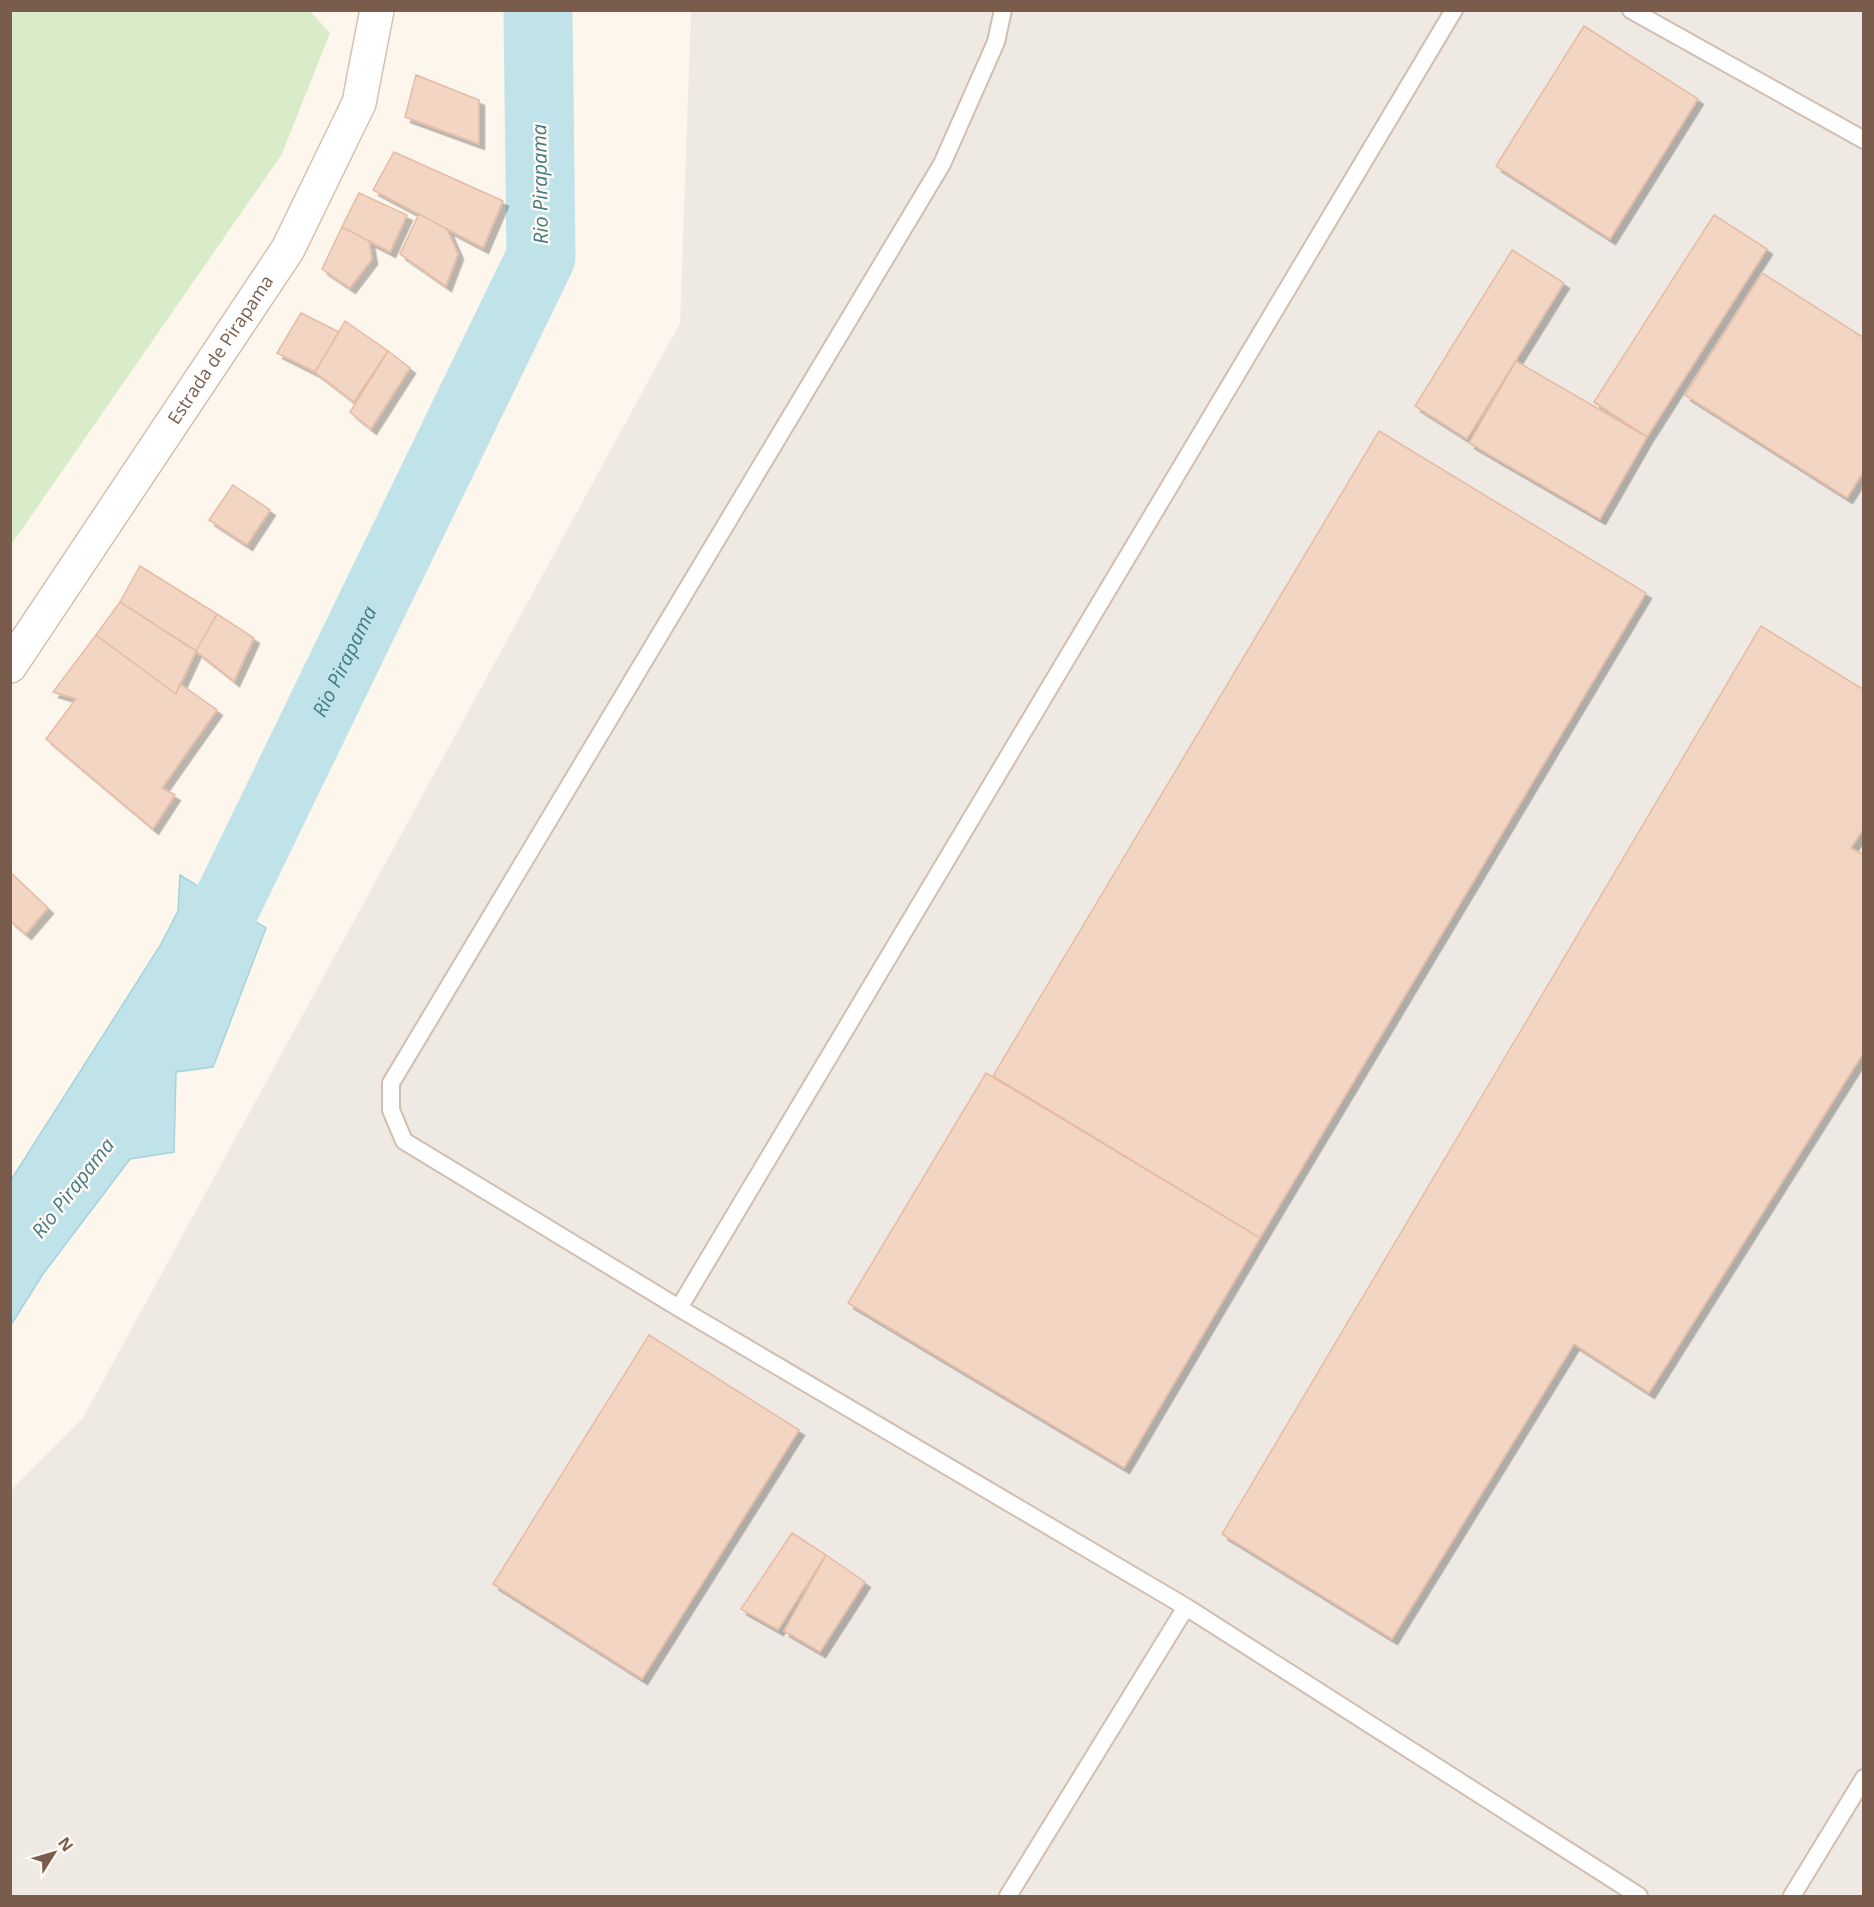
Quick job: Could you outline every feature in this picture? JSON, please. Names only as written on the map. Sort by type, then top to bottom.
[{"type":"main road","name":"Estrada de Pirapama","points":[[10,666],[288,249],[359,103],[377,10]]},
{"type":"lane","points":[[1003,10],[996,42],[942,164],[391,1083],[391,1110],[404,1141],[679,1308],[1186,1607],[1640,1896]]},
{"type":"lane","points":[[679,1308],[1454,10]]},
{"type":"lane","points":[[1631,10],[1863,140]]},
{"type":"lane","points":[[1008,1896],[1186,1607]]},
{"type":"lane","points":[[1792,1896],[1863,1778]]},
{"type":"shaded area","points":[[691,11],[1863,11],[1863,1896],[11,1896],[11,1490],[83,1418],[680,323]]},
{"type":"green space","points":[[11,10],[310,11],[330,33],[282,154],[11,545]]},
{"type":"water","points":[[180,875],[266,928],[213,1067],[176,1072],[174,1152],[130,1159],[43,1274],[11,1325],[11,1180],[160,946],[178,911]]},
{"type":"building","points":[[1584,26],[1698,99],[1610,239],[1496,166]]},
{"type":"building","points":[[416,75],[479,100],[479,144],[405,117]]},
{"type":"building","points":[[394,152],[503,201],[483,248],[373,190]]},
{"type":"building","points":[[359,193],[407,215],[390,252],[342,227]]},
{"type":"building","points":[[419,214],[447,229],[458,254],[446,286],[400,254]]},
{"type":"building","points":[[1714,215],[1767,249],[1647,437],[1594,402]]},
{"type":"building","points":[[342,227],[369,241],[372,259],[350,288],[322,269]]},
{"type":"building","points":[[1512,250],[1564,283],[1467,439],[1415,406]]},
{"type":"building","points":[[1762,273],[1864,338],[1864,471],[1847,498],[1685,395]]},
{"type":"building","points":[[301,313],[339,332],[315,372],[277,353]]},
{"type":"building","points":[[345,321],[388,351],[354,402],[315,372]]},
{"type":"building","points":[[388,351],[410,368],[371,429],[350,412]]},
{"type":"building","points":[[1516,361],[1647,437],[1600,519],[1469,443]]},
{"type":"building","points":[[1379,431],[1646,593],[1260,1238],[993,1076]]},
{"type":"building","points":[[233,485],[270,510],[247,545],[209,520]]},
{"type":"building","points":[[140,566],[217,614],[196,651],[120,602]]},
{"type":"building","points":[[120,602],[196,651],[176,694],[96,635]]},
{"type":"building","points":[[217,614],[254,638],[234,681],[196,651]]},
{"type":"building","points":[[1761,626],[1864,690],[1864,828],[1851,848],[1864,855],[1864,1052],[1649,1393],[1574,1344],[1392,1639],[1222,1534]]},
{"type":"building","points":[[96,635],[176,694],[180,684],[217,710],[162,788],[175,795],[153,829],[46,739],[76,699],[53,692]]},
{"type":"building","points":[[10,872],[48,908],[26,934],[10,921]]},
{"type":"building","points":[[986,1073],[1260,1238],[1124,1468],[848,1303]]},
{"type":"building","points":[[649,1335],[799,1430],[642,1679],[493,1584]]},
{"type":"building","points":[[792,1533],[826,1555],[778,1630],[741,1609]]},
{"type":"building","points":[[826,1555],[865,1582],[820,1652],[784,1631]]},
{"type":"waterway","name":"Rio Pirapama","points":[[186,988],[541,257],[538,10]]}]
